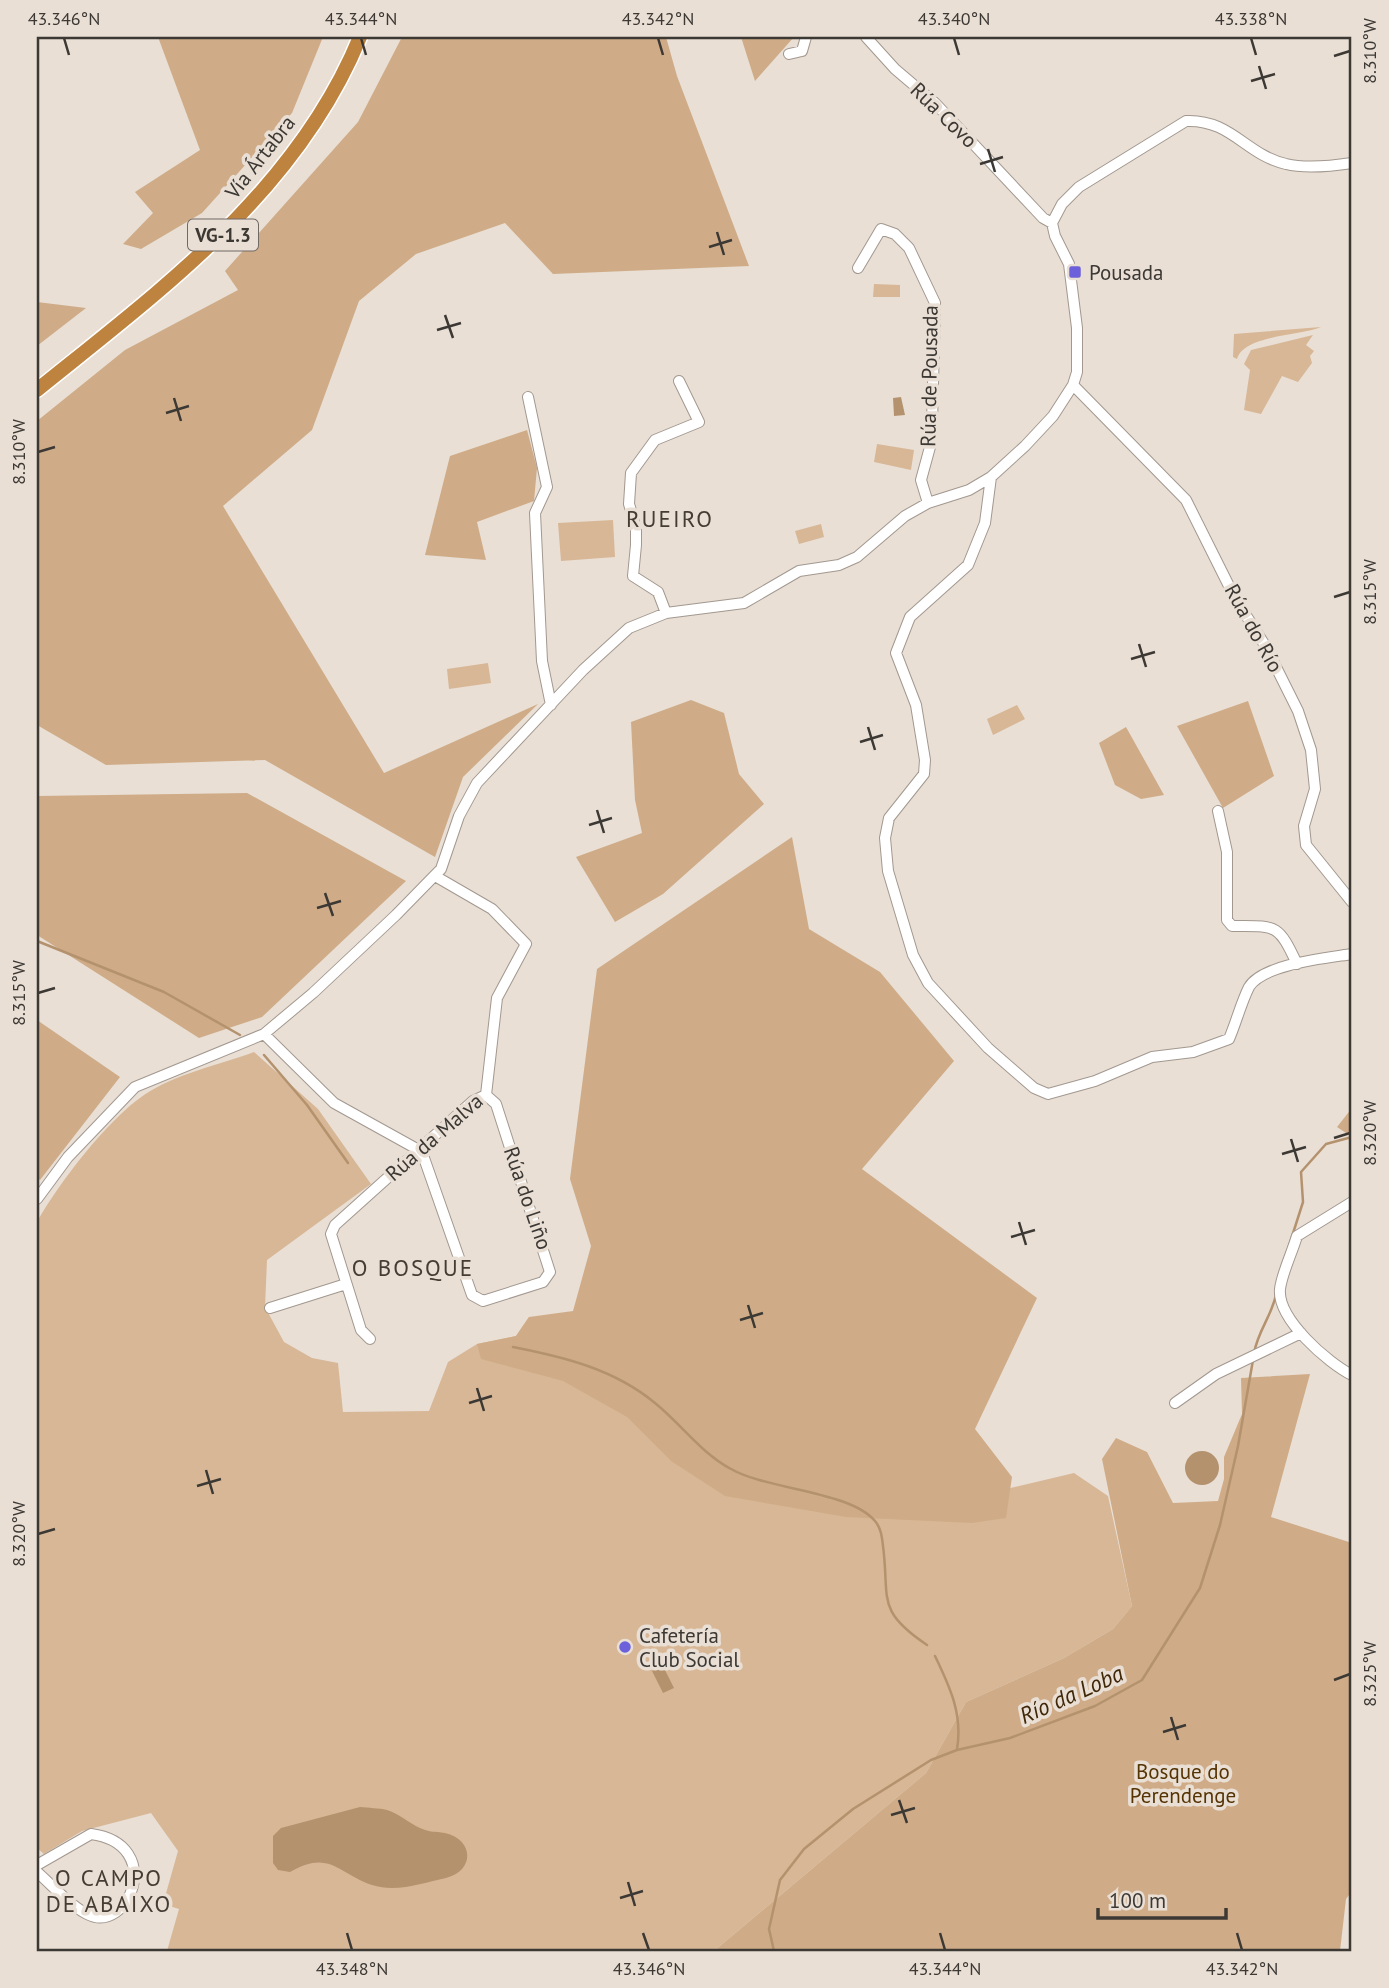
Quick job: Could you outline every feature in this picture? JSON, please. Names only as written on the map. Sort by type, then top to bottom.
[{"type":"highway","name":"Vía Ártabra","points":[[37,390],[192,263],[248,207],[300,144],[329,99],[360,37]]},
{"type":"street","points":[[789,54],[802,51],[806,37]]},
{"type":"street","name":"Rúa Covo","points":[[866,37],[886,61],[944,112],[1044,218],[1052,223]]},
{"type":"street","points":[[38,1193],[68,1157],[135,1087],[264,1034],[313,993],[435,876],[446,860],[460,816],[477,783],[629,628],[666,613],[730,607],[755,597],[799,571],[839,565],[857,557],[905,516],[928,503],[969,490],[991,477],[1044,426],[1073,385],[1078,359],[1069,264],[1055,236],[1052,223],[1062,204],[1079,187],[1186,121],[1206,120],[1221,126],[1255,150],[1285,164],[1334,166],[1352,163]]},
{"type":"street","name":"Rúa de Pousada","points":[[858,268],[881,229],[895,234],[909,248],[935,303],[932,424],[930,447],[920,480],[928,503]]},
{"type":"street","points":[[666,613],[658,592],[633,576],[636,527],[628,488],[631,473],[655,440],[699,422],[678,381]]},
{"type":"street","name":"Rúa do Río","points":[[1073,385],[1186,500],[1235,598],[1266,648],[1298,711],[1311,750],[1315,789],[1304,827],[1306,845],[1352,902]]},
{"type":"street","points":[[528,397],[547,487],[535,513],[542,661],[551,705]]},
{"type":"street","points":[[991,477],[985,523],[968,565],[910,617],[895,653],[916,705],[925,767],[918,785],[889,818],[885,838],[888,871],[912,955],[928,983],[996,1056],[1034,1088],[1048,1094],[1095,1081],[1152,1057],[1192,1052],[1229,1039],[1255,980],[1264,974],[1297,964],[1352,954]]},
{"type":"street","points":[[1218,811],[1227,852],[1227,920],[1232,926],[1266,926],[1276,929],[1283,934],[1297,964]]},
{"type":"street","name":"Rúa da Malva","points":[[370,1339],[361,1330],[331,1234],[335,1225],[417,1149],[472,1101],[486,1094],[497,998],[526,944],[492,909],[435,876]]},
{"type":"street","points":[[264,1034],[334,1103],[417,1149]]},
{"type":"street","name":"Rúa do Liño","points":[[417,1149],[424,1158],[472,1295],[483,1301],[543,1282],[550,1272],[550,1264],[496,1104],[486,1094]]},
{"type":"street","points":[[1352,1202],[1297,1237],[1280,1288],[1281,1305],[1301,1334],[1352,1375]]},
{"type":"street","points":[[270,1308],[346,1284]]},
{"type":"street","points":[[1175,1404],[1216,1374],[1301,1334]]},
{"type":"street","points":[[37,1865],[91,1835],[121,1843],[133,1860],[134,1875],[127,1902],[115,1915],[102,1917],[87,1915],[37,1872]]},
{"type":"shaded area","points":[[874,284],[900,285],[900,297],[873,297]]},
{"type":"shaded area","points":[[1321,327],[1261,341],[1242,351],[1237,359],[1233,357],[1234,334]]},
{"type":"shaded area","points":[[1313,335],[1306,345],[1314,351],[1310,356],[1312,363],[1298,382],[1282,376],[1261,414],[1244,410],[1250,370],[1244,364],[1251,350]]},
{"type":"shaded area","points":[[901,397],[905,415],[894,416],[893,398]]},
{"type":"shaded area","points":[[877,444],[914,450],[911,470],[874,462]]},
{"type":"shaded area","points":[[613,520],[615,557],[561,561],[558,523]]},
{"type":"shaded area","points":[[821,524],[824,537],[799,544],[795,531]]},
{"type":"shaded area","points":[[488,663],[491,683],[449,689],[447,669]]},
{"type":"shaded area","points":[[1017,705],[1025,719],[993,735],[987,719]]},
{"type":"shaded area","points":[[254,1052],[318,1109],[371,1184],[267,1260],[265,1307],[284,1342],[312,1358],[338,1363],[343,1412],[429,1411],[448,1362],[477,1344],[516,1336],[529,1317],[964,1499],[1074,1473],[1108,1496],[1132,1606],[1113,1629],[1064,1658],[966,1702],[926,1773],[714,1951],[167,1951],[179,1909],[163,1904],[178,1851],[151,1813],[82,1831],[44,1854],[37,1848],[37,1222],[85,1153],[115,1120],[144,1095],[169,1081]]},
{"type":"shaded area","points":[[1202,1451],[1214,1456],[1219,1468],[1214,1480],[1202,1485],[1190,1480],[1185,1468],[1190,1456]]},
{"type":"shaded area","points":[[663,1666],[674,1688],[663,1693],[652,1671]]},
{"type":"shaded area","points":[[360,1807],[387,1810],[424,1830],[454,1836],[466,1848],[466,1862],[456,1874],[446,1878],[390,1888],[372,1885],[324,1863],[303,1865],[290,1872],[278,1870],[273,1863],[273,1836],[281,1828]]},
{"type":"green space","points":[[158,37],[323,37],[292,113],[202,213],[141,249],[123,244],[153,213],[135,192],[200,150]]},
{"type":"green space","points":[[402,37],[666,37],[677,76],[749,266],[553,274],[505,223],[416,254],[359,301],[312,430],[223,506],[384,773],[538,704],[463,777],[435,857],[265,760],[106,765],[37,725],[37,421],[125,350],[238,290],[225,271],[358,122]]},
{"type":"green space","points":[[741,37],[794,37],[755,81]]},
{"type":"green space","points":[[37,302],[86,308],[37,346]]},
{"type":"green space","points":[[527,430],[537,468],[534,501],[477,522],[486,560],[425,555],[450,456]]},
{"type":"green space","points":[[691,700],[724,713],[739,774],[764,804],[663,894],[615,922],[576,857],[642,833],[635,800],[631,722]]},
{"type":"green space","points":[[1248,701],[1274,776],[1223,808],[1177,726]]},
{"type":"green space","points":[[1126,727],[1164,795],[1141,799],[1115,785],[1099,743]]},
{"type":"green space","points":[[247,793],[406,881],[262,1017],[199,1038],[37,935],[37,796]]},
{"type":"green space","points":[[792,837],[809,929],[880,972],[954,1061],[862,1169],[1037,1298],[975,1429],[1012,1477],[1006,1518],[972,1523],[846,1517],[725,1496],[671,1461],[627,1417],[563,1381],[481,1359],[477,1344],[516,1336],[529,1317],[573,1311],[591,1246],[570,1179],[597,969]]},
{"type":"green space","points":[[37,1020],[120,1077],[40,1180],[37,1177]]},
{"type":"green space","points":[[1352,1108],[1352,1137],[1337,1127]]},
{"type":"green space","name":"Bosque do Perendenge","points":[[1310,1374],[1271,1517],[1352,1543],[1352,1891],[1346,1899],[1340,1951],[714,1951],[926,1773],[966,1702],[1064,1658],[1113,1629],[1132,1606],[1102,1459],[1116,1438],[1147,1452],[1173,1503],[1218,1501],[1224,1479],[1224,1457],[1242,1414],[1241,1378]]},
{"type":"waterway","points":[[37,941],[164,992],[240,1035]]},
{"type":"waterway","points":[[264,1055],[307,1105],[348,1163]]},
{"type":"waterway","name":"Río da Loba","points":[[1287,1252],[1303,1202],[1301,1172],[1326,1144],[1352,1137]]},
{"type":"waterway","name":"Río da Loba","points":[[1254,1353],[1276,1295]]},
{"type":"waterway","points":[[513,1347],[570,1360],[623,1381],[655,1403],[710,1455],[731,1469],[766,1482],[847,1503],[863,1511],[875,1521],[881,1533],[886,1591],[892,1612],[910,1633],[927,1645]]},
{"type":"waterway","name":"Río da Loba","points":[[774,1951],[769,1929],[780,1880],[804,1849],[853,1809],[931,1760],[957,1750],[1010,1738],[1095,1706],[1142,1680],[1200,1588],[1220,1525],[1238,1446],[1253,1360]]},
{"type":"waterway","points":[[935,1656],[957,1713],[957,1749]]},
{"type":"place","name":"Pousada","points":[[1075,272]]},
{"type":"place","name":"Cafetería Club Social","points":[[625,1647]]},
{"type":"district","name":"RUEIRO","points":[[670,518]]},
{"type":"district","name":"O BOSQUE","points":[[413,1267]]},
{"type":"district","name":"O CAMPO DE ABAIXO","points":[[109,1890]]}]
